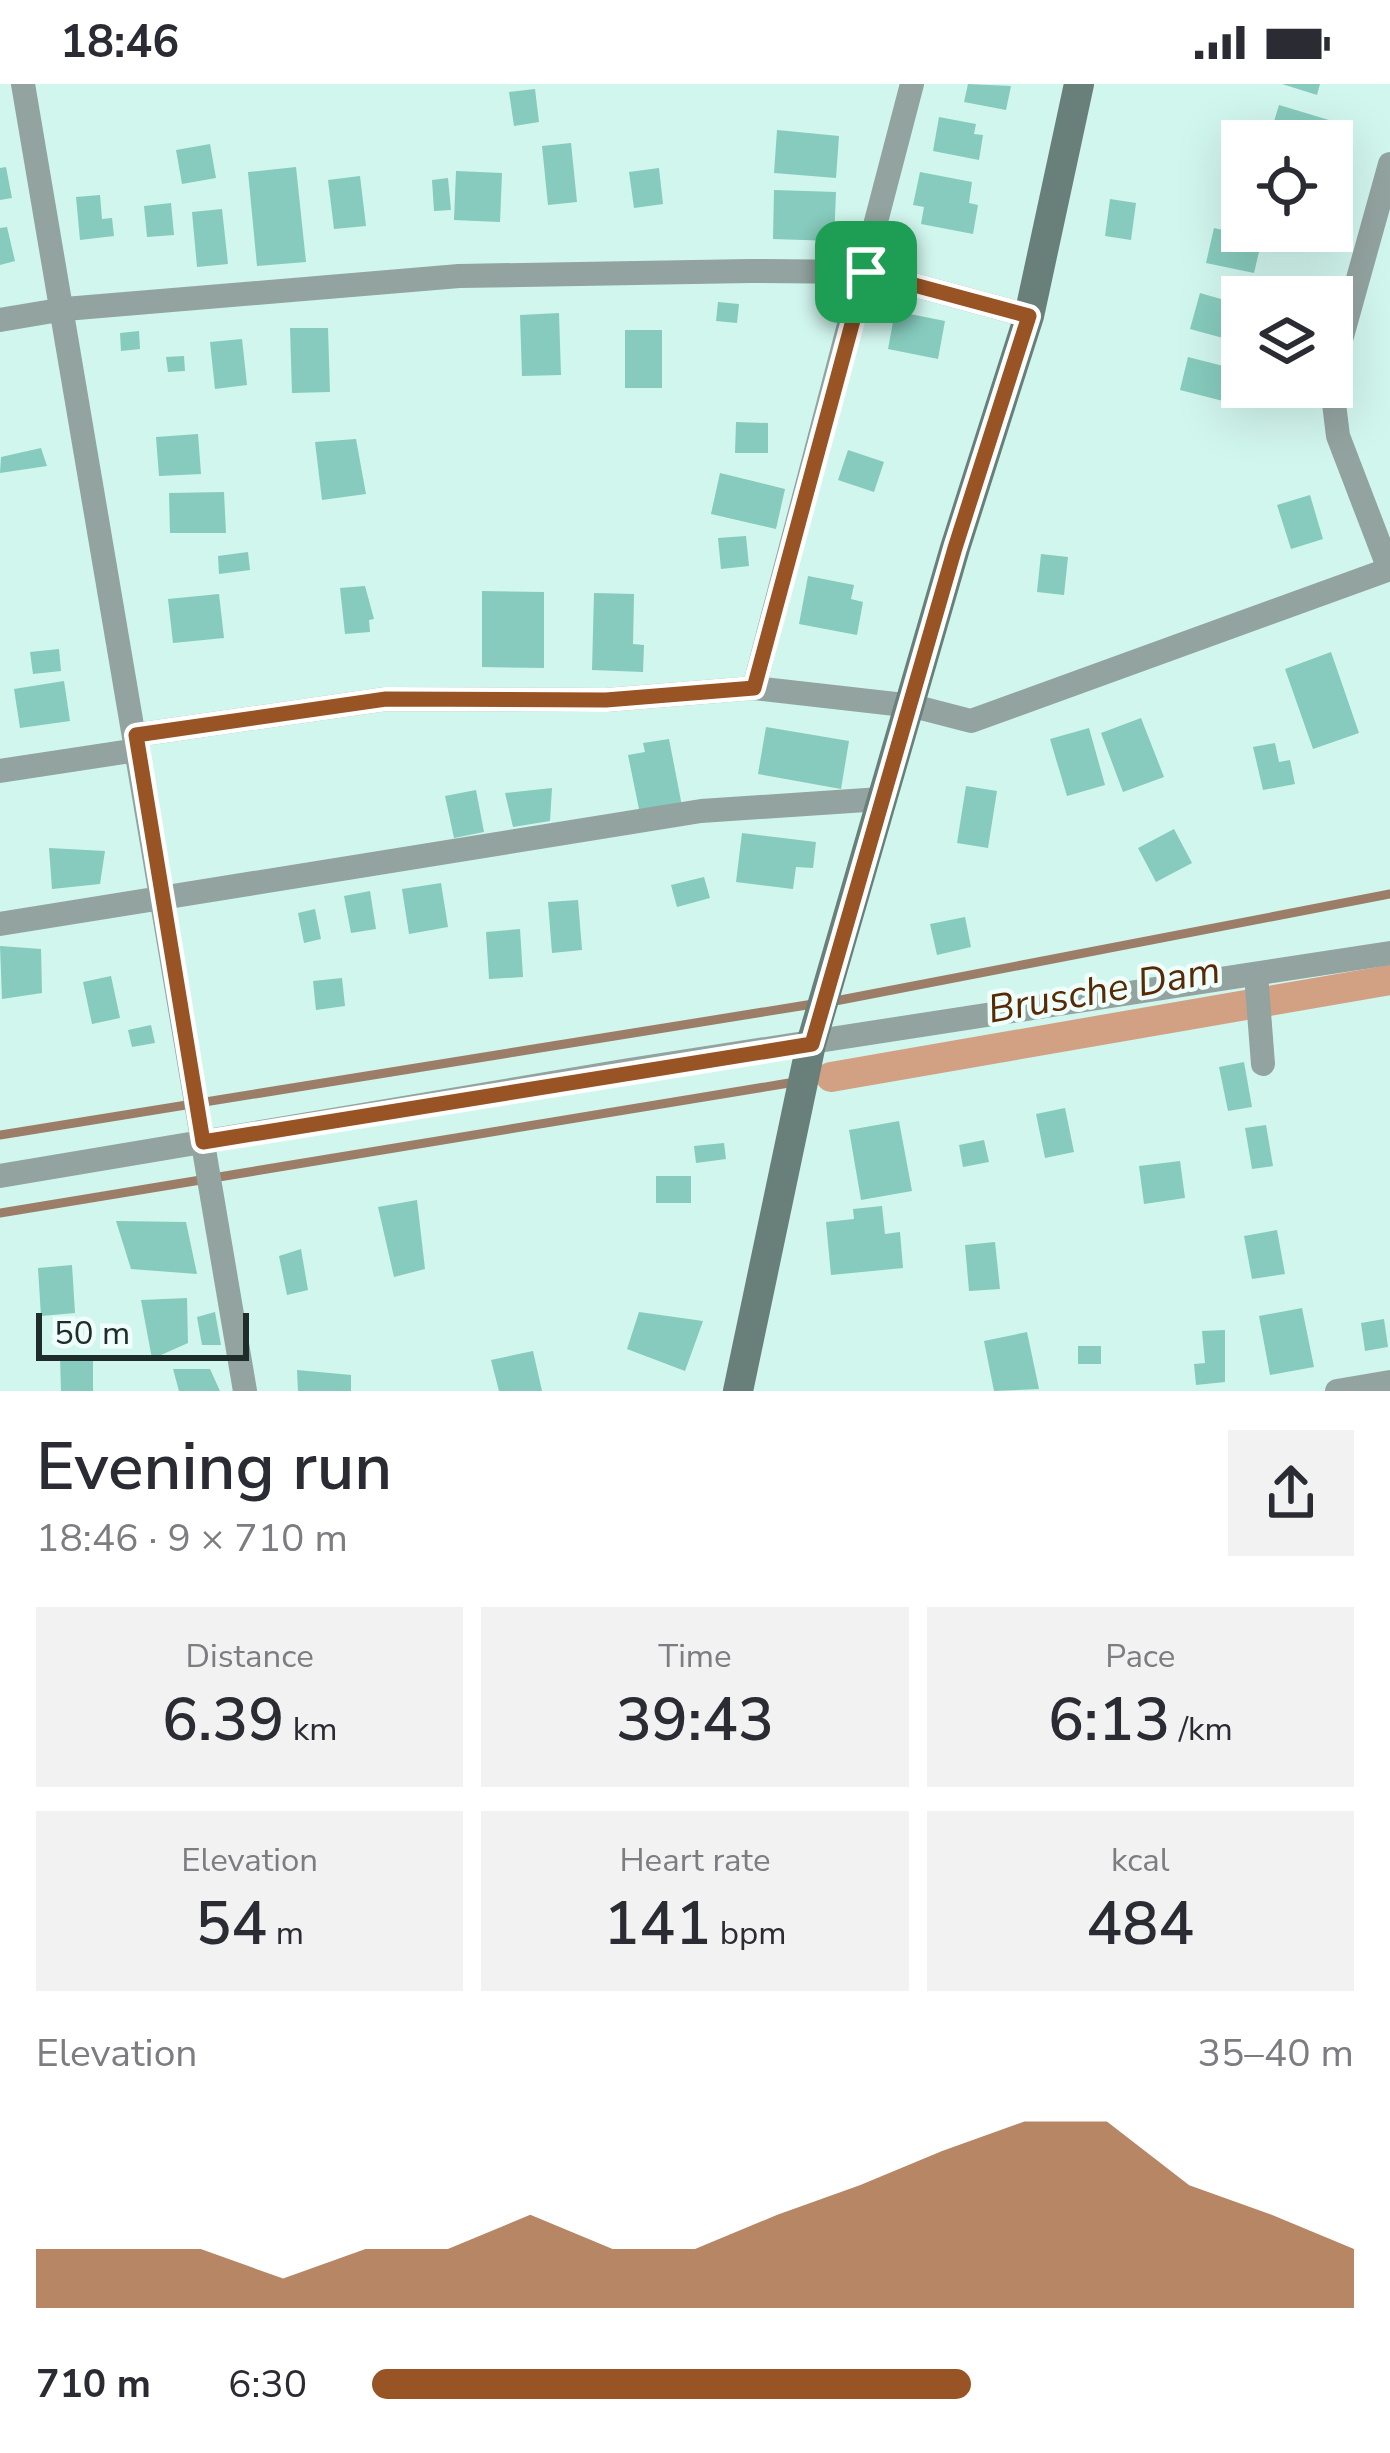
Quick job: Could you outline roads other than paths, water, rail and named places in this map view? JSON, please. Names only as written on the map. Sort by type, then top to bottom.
[{"type":"main road","points":[[738,1391],[815,1032],[955,548],[1029,316],[1079,84]]},
{"type":"street","points":[[22,84],[245,1391]]},
{"type":"street","points":[[754,688],[912,84]]},
{"type":"street","points":[[1353,297],[1390,164]]},
{"type":"street","points":[[0,320],[64,309],[460,276],[866,272],[1029,316]]},
{"type":"street","points":[[0,771],[386,699],[606,700],[754,688],[913,706],[971,721],[1389,569],[1338,436],[1335,408]]},
{"type":"street","points":[[0,924],[701,812],[881,800]]},
{"type":"street","points":[[0,1176],[208,1166],[815,1032],[1390,952]]},
{"type":"street","points":[[1256,974],[1263,1064]]},
{"type":"street","points":[[1337,1391],[1390,1382]]},
{"type":"waterway","points":[[830,1002],[1390,894]]},
{"type":"waterway","name":"Brusche Dam","points":[[831,1077],[1390,980]]},
{"type":"waterway","points":[[0,1135],[813,1004]]},
{"type":"waterway","name":"Brusche Dam","points":[[0,1213],[789,1083]]}]
